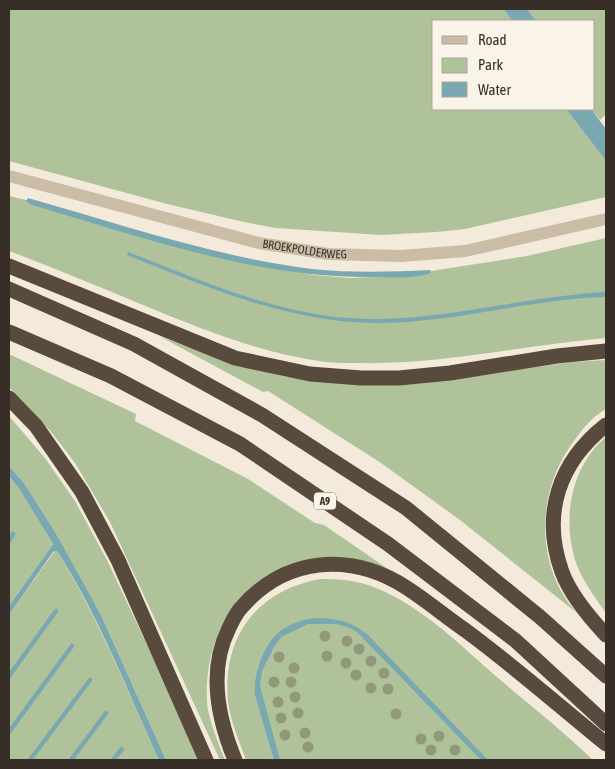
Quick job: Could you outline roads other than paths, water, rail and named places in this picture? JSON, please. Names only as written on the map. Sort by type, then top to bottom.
[{"type":"highway","points":[[9,266],[235,358],[310,374],[361,378],[399,378],[450,373],[564,355],[606,351]]},
{"type":"highway","points":[[9,290],[134,344],[262,415],[406,508],[540,617],[606,676]]},
{"type":"highway","name":"A9","points":[[9,332],[110,376],[240,444],[388,544],[508,635],[606,724]]},
{"type":"highway","points":[[9,398],[36,426],[82,492],[118,560],[206,760]]},
{"type":"highway","points":[[606,425],[590,438],[564,474],[557,496],[554,521],[555,548],[562,573],[574,595],[606,635]]},
{"type":"highway","points":[[235,760],[223,728],[218,705],[217,664],[224,639],[237,613],[251,596],[280,575],[306,566],[334,564],[355,566],[379,574],[406,587],[504,659],[606,744]]},
{"type":"street","name":"BROEKPOLDERWEG","points":[[9,176],[259,244],[328,254],[401,256],[465,251],[606,220]]},
{"type":"water","points":[[504,9],[527,9],[535,20],[511,20]]},
{"type":"water","points":[[567,110],[592,110],[606,129],[606,161]]},
{"type":"water","points":[[28,198],[168,239],[276,264],[327,270],[371,272],[430,270],[431,273],[403,277],[331,276],[244,264],[201,254],[31,205],[26,201]]},
{"type":"water","points":[[128,252],[245,296],[275,305],[336,317],[368,319],[428,316],[576,294],[606,292],[606,297],[549,302],[406,322],[344,321],[312,317],[249,301],[218,291],[127,255]]},
{"type":"water","points":[[9,466],[23,482],[56,534],[101,615],[166,760],[159,760],[99,627],[57,551],[53,552],[9,615],[9,606],[53,544],[18,487],[9,476]]},
{"type":"water","points":[[315,618],[343,621],[356,626],[368,635],[488,760],[481,760],[358,633],[337,624],[308,624],[281,637],[262,671],[260,686],[280,760],[274,760],[255,695],[257,670],[264,653],[278,633],[295,623]]},
{"type":"waterway","points":[[9,541],[13,534]]},
{"type":"waterway","points":[[9,676],[56,611]]},
{"type":"waterway","points":[[9,732],[72,646]]},
{"type":"waterway","points":[[30,760],[90,680]]},
{"type":"waterway","points":[[71,760],[106,713]]},
{"type":"waterway","points":[[113,760],[122,749]]}]
